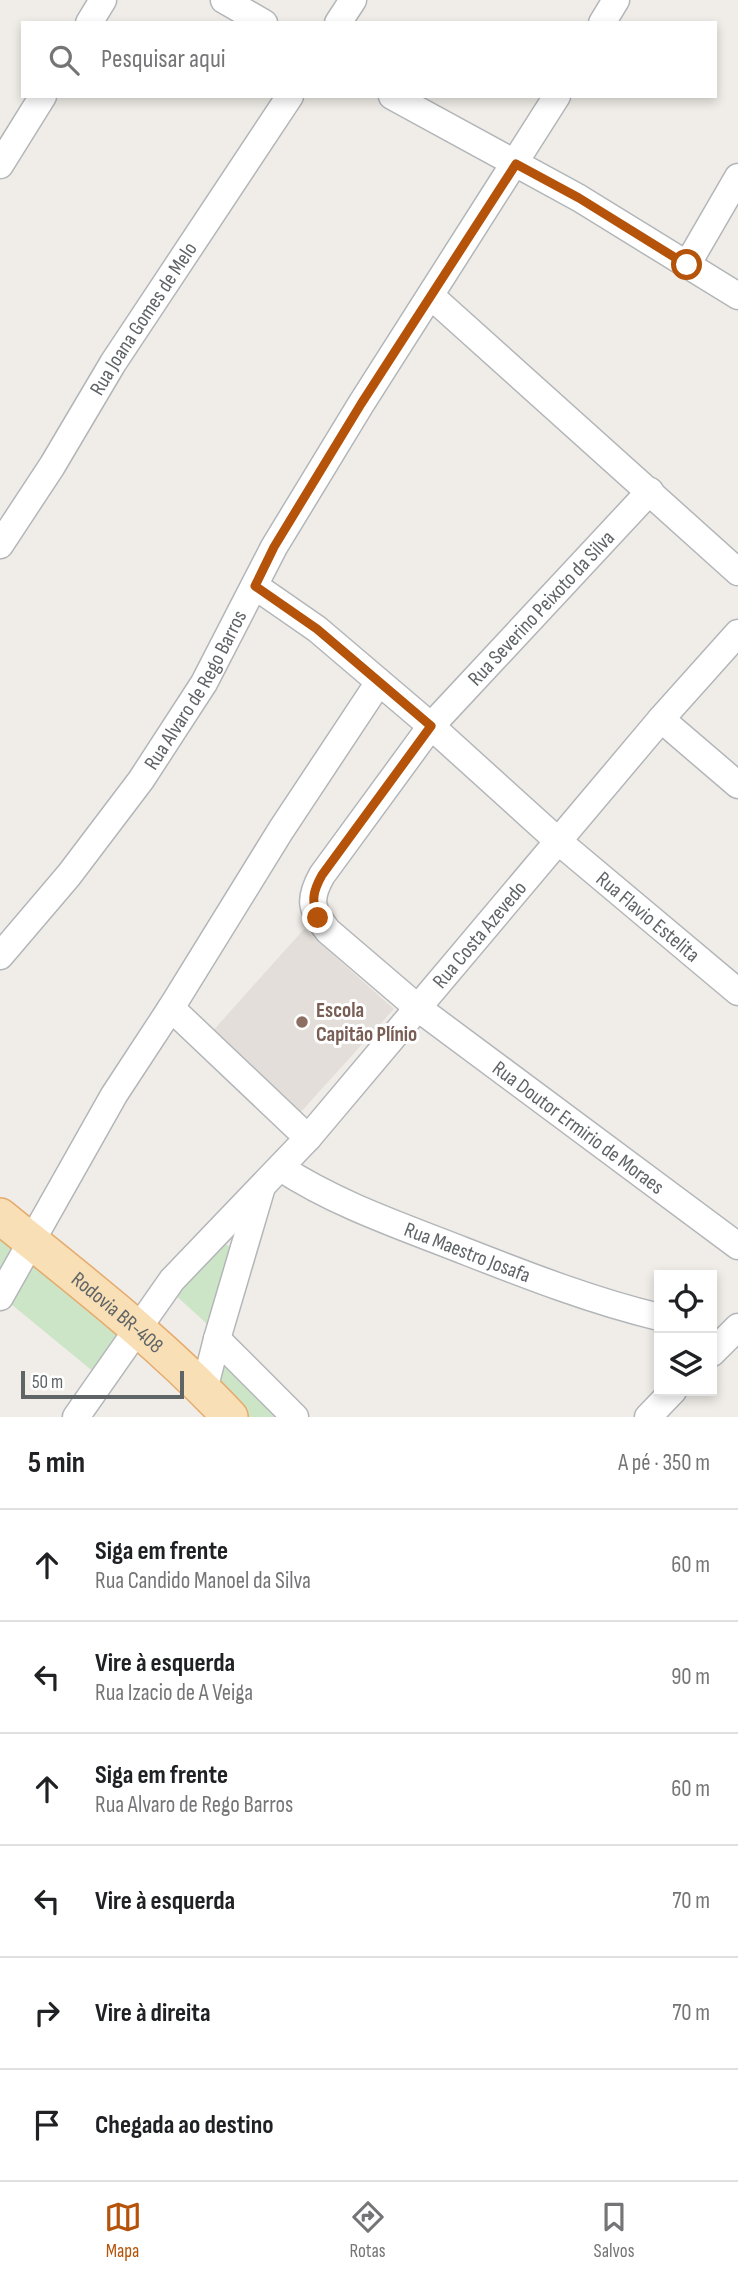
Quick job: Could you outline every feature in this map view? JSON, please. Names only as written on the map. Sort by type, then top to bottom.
[{"type":"main road","name":"Rodovia BR-408","points":[[0,1216],[138,1329],[230,1417]]},
{"type":"street","points":[[90,21],[103,0]]},
{"type":"street","points":[[224,0],[261,21]]},
{"type":"street","points":[[339,21],[353,0]]},
{"type":"street","points":[[604,21],[617,0]]},
{"type":"street","points":[[4,158],[42,98]]},
{"type":"street","name":"Rua Joana Gomes de Melo","points":[[0,545],[52,466],[113,363],[161,295],[289,98]]},
{"type":"street","points":[[396,98],[579,198],[738,296]]},
{"type":"street","name":"Rua Alvaro de Rego Barros","points":[[0,956],[69,875],[141,780],[204,683],[274,547],[361,404],[556,98]]},
{"type":"street","points":[[0,125],[4,158]]},
{"type":"street","points":[[687,265],[738,177]]},
{"type":"street","points":[[431,296],[738,572]]},
{"type":"street","name":"Rua Severino Peixoto da Silva","points":[[418,1008],[328,931],[312,904],[314,889],[431,726],[650,491]]},
{"type":"street","name":"Rua Flavio Estelita","points":[[255,586],[317,629],[431,726],[558,841],[738,992]]},
{"type":"street","name":"Rua Costa Azevedo","points":[[76,1417],[172,1280],[308,1138],[558,841],[738,633]]},
{"type":"street","points":[[0,1297],[114,1095],[171,1009],[281,830],[379,682]]},
{"type":"street","points":[[662,719],[738,785]]},
{"type":"street","name":"Rua Doutor Ermirio de Moraes","points":[[418,1008],[738,1246]]},
{"type":"street","points":[[171,1009],[308,1138]]},
{"type":"street","points":[[204,1390],[217,1339],[272,1177]]},
{"type":"street","name":"Rua Maestro Josafa","points":[[272,1177],[330,1196],[540,1280],[654,1315]]},
{"type":"street","points":[[217,1339],[295,1417]]},
{"type":"street","points":[[648,1417],[668,1396]]},
{"type":"shaded area","name":"Escola Capitão Plínio","points":[[304,929],[394,1009],[299,1114],[210,1034]]},
{"type":"green space","points":[[0,1217],[130,1322],[95,1373],[0,1295]]},
{"type":"green space","points":[[219,1240],[230,1247],[214,1311],[207,1324],[173,1293]]},
{"type":"green space","points":[[217,1339],[295,1417],[230,1417],[204,1390]]},
{"type":"place","name":"Escola Capitão Plínio","points":[[302,1022]]},
{"type":"route","points":[[318,918],[312,904],[314,889],[322,875],[431,726],[317,629],[255,586],[274,547],[361,404],[516,164],[579,198],[687,265]]}]
